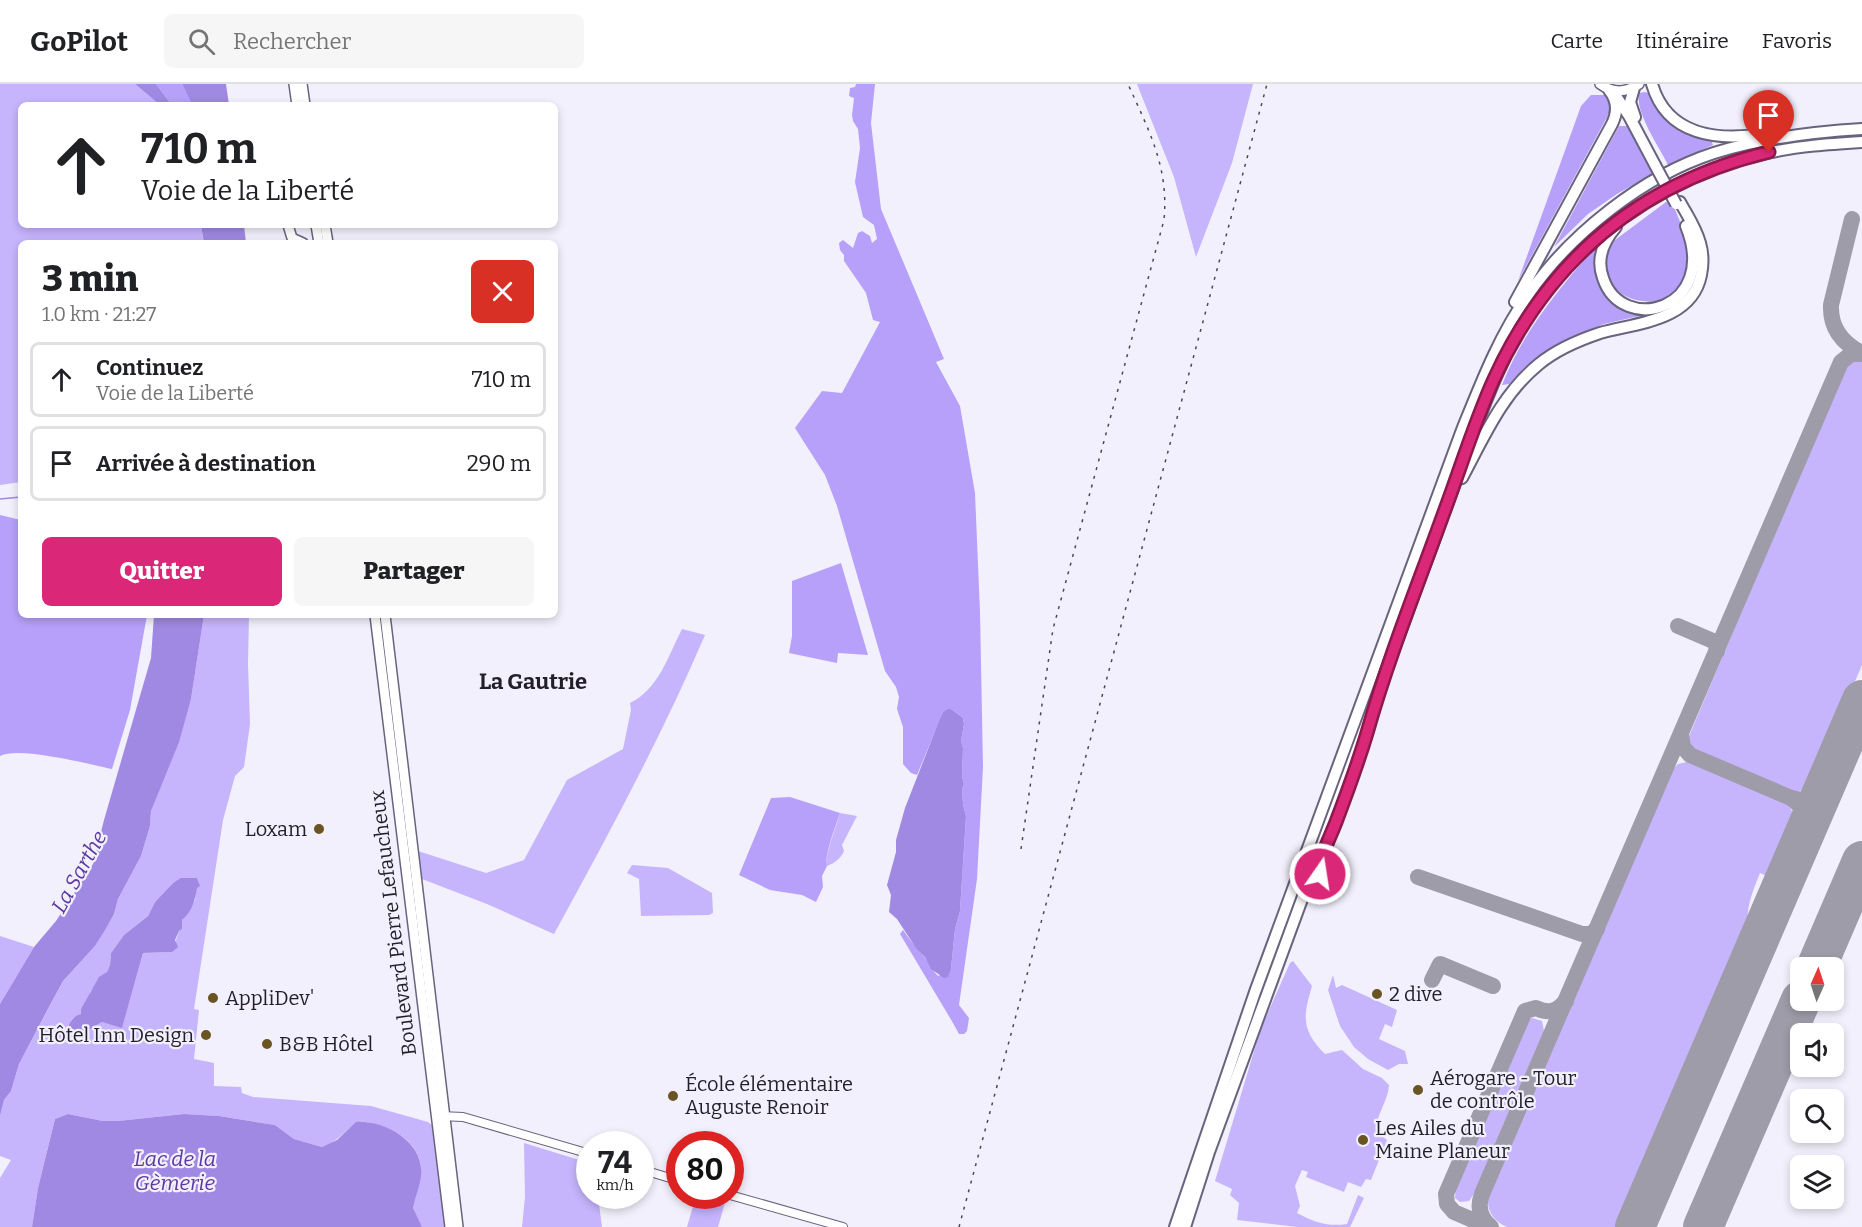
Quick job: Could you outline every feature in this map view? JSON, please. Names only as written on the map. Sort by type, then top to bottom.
[{"type":"highway","points":[[1652,84],[1658,99],[1670,114],[1686,126],[1709,136],[1728,138],[1818,128],[1859,129]]},
{"type":"highway","points":[[1444,513],[1496,413],[1520,382],[1540,364],[1586,338],[1654,320],[1671,313],[1692,295],[1700,279],[1702,253],[1695,230],[1657,163],[1631,107],[1630,97],[1636,86]]},
{"type":"highway","points":[[1462,430],[1475,386],[1499,334],[1614,119],[1616,102],[1605,87]]},
{"type":"highway","points":[[1605,87],[1629,116],[1657,163]]},
{"type":"highway","points":[[1175,1227],[1255,992],[1462,430],[1493,356],[1527,296],[1557,258],[1599,219],[1640,190],[1688,164],[1712,154],[1761,141],[1859,129]]},
{"type":"highway","points":[[1185,1227],[1209,1152],[1444,513],[1493,381],[1511,345],[1550,285],[1589,244],[1632,212],[1677,184],[1751,157],[1801,147],[1862,142]]},
{"type":"highway","points":[[1632,212],[1606,240],[1600,258],[1600,271],[1604,284],[1617,299],[1637,308],[1651,309],[1666,305],[1679,296],[1692,273],[1694,258],[1691,240],[1678,203]]},
{"type":"highway","points":[[1323,879],[1320,871],[1323,856],[1359,760],[1381,685]]},
{"type":"highway","points":[[1257,1023],[1290,951]]},
{"type":"main road","points":[[294,84],[297,102]]},
{"type":"main road","points":[[302,84],[305,102]]},
{"type":"main road","points":[[1605,87],[1618,91],[1636,86]]},
{"type":"main road","points":[[289,228],[292,238],[296,240]]},
{"type":"main road","name":"Boulevard Pierre Lefaucheux","points":[[375,618],[440,1116],[458,1227]]},
{"type":"main road","name":"Boulevard Pierre Lefaucheux","points":[[384,618],[440,1116],[450,1227]]},
{"type":"street","points":[[440,1116],[464,1117],[576,1150]]},
{"type":"street","points":[[744,1200],[843,1227]]},
{"type":"shaded area","points":[[0,84],[135,84],[156,102],[18,102],[18,228],[202,228],[204,240],[18,240],[18,482],[0,485]]},
{"type":"shaded area","points":[[156,84],[182,84],[191,102],[170,102]]},
{"type":"shaded area","points":[[856,84],[875,84],[871,123],[881,209],[944,359],[936,362],[960,406],[975,493],[983,767],[977,879],[959,1005],[969,1018],[967,1031],[964,1034],[959,1034],[900,934],[903,930],[938,976],[951,969],[955,929],[960,911],[966,816],[962,789],[964,784],[961,741],[963,718],[951,709],[943,712],[917,775],[911,773],[903,764],[903,727],[897,709],[899,697],[896,687],[885,671],[837,506],[825,475],[795,428],[822,391],[842,393],[880,322],[873,320],[866,293],[844,261],[839,243],[843,240],[853,248],[858,233],[862,231],[870,236],[872,243],[877,239],[874,225],[863,217],[855,182],[860,148],[858,129],[852,115],[854,98],[849,96],[850,88],[855,87]]},
{"type":"shaded area","points":[[1137,84],[1253,84],[1232,163],[1196,257],[1174,177]]},
{"type":"shaded area","points":[[1639,93],[1651,94],[1694,135],[1711,140],[1713,145],[1668,165],[1644,120]]},
{"type":"shaded area","points":[[1591,95],[1606,95],[1610,100],[1611,110],[1518,281],[1581,106]]},
{"type":"shaded area","points":[[1619,126],[1628,126],[1656,172],[1588,214],[1554,247]]},
{"type":"shaded area","points":[[1666,202],[1672,202],[1687,244],[1689,259],[1684,281],[1672,294],[1656,301],[1638,300],[1622,294],[1610,282],[1605,265],[1611,243]]},
{"type":"shaded area","points":[[1596,248],[1602,281],[1611,299],[1627,312],[1639,316],[1604,324],[1571,337],[1525,367],[1509,384],[1502,385],[1510,366],[1541,314]]},
{"type":"shaded area","points":[[1862,359],[1862,665],[1811,784],[1806,789],[1793,793],[1697,753],[1689,743],[1689,736],[1841,376],[1851,361]]},
{"type":"shaded area","points":[[0,515],[18,519],[18,618],[146,618],[130,710],[112,769],[37,754],[9,753],[0,756]]},
{"type":"shaded area","points":[[841,563],[868,655],[838,653],[837,663],[789,653],[792,636],[792,581]]},
{"type":"shaded area","points":[[204,618],[249,618],[250,724],[244,767],[235,776],[223,820],[194,1009],[199,1010],[194,1059],[214,1063],[214,1086],[241,1087],[242,1093],[253,1097],[371,1106],[428,1122],[433,1126],[445,1227],[422,1227],[414,1211],[413,1201],[421,1169],[415,1149],[399,1134],[374,1124],[356,1123],[333,1142],[322,1147],[294,1139],[275,1125],[219,1116],[184,1114],[103,1121],[68,1114],[55,1119],[38,1188],[32,1227],[0,1227],[0,1178],[11,1160],[0,1156],[0,1116],[4,1100],[11,1091],[19,1064],[63,981],[95,946],[114,914],[118,899],[141,856],[150,826],[151,811],[191,699]],"holes":[[[184,878],[197,878],[195,900],[182,920],[182,929],[179,931],[172,952],[143,953],[122,1027],[102,1022],[86,1030],[67,1032],[72,1019],[81,1014],[81,1009],[90,997],[90,992],[107,972],[111,953],[124,935],[148,916],[155,902],[173,883]]]},
{"type":"shaded area","points":[[682,629],[705,635],[652,749],[554,934],[487,904],[422,879],[418,851],[486,873],[524,860],[567,780],[623,749],[631,710],[630,703],[640,697],[656,681]]},
{"type":"shaded area","points":[[1691,761],[1788,804],[1793,820],[1788,840],[1771,878],[1760,873],[1748,908],[1749,929],[1619,1227],[1507,1227],[1491,1214],[1488,1205],[1489,1194],[1670,772],[1678,764]]},
{"type":"shaded area","points":[[790,797],[840,813],[829,848],[827,866],[822,876],[823,887],[816,902],[802,895],[770,890],[739,875],[771,798]]},
{"type":"shaded area","points":[[840,813],[857,816],[842,845],[843,854],[827,866],[829,848]]},
{"type":"shaded area","points":[[632,865],[668,868],[712,893],[713,913],[709,915],[641,916],[639,879],[627,873]]},
{"type":"shaded area","points":[[0,936],[34,947],[0,1004]]},
{"type":"shaded area","points":[[1293,961],[1312,986],[1306,1023],[1317,1045],[1325,1054],[1342,1050],[1363,1069],[1382,1078],[1389,1085],[1376,1131],[1387,1140],[1371,1180],[1366,1179],[1361,1187],[1348,1182],[1344,1192],[1306,1177],[1308,1172],[1302,1170],[1295,1186],[1300,1206],[1297,1213],[1327,1224],[1347,1224],[1358,1195],[1364,1198],[1350,1227],[1297,1227],[1237,1220],[1239,1203],[1230,1195],[1232,1189],[1215,1181],[1261,1028],[1290,963]]},
{"type":"shaded area","points":[[1333,975],[1336,988],[1342,985],[1397,1010],[1392,1027],[1385,1024],[1379,1039],[1405,1051],[1408,1064],[1399,1064],[1388,1070],[1368,1059],[1354,1047],[1340,1026],[1328,990]]},
{"type":"shaded area","points":[[1532,1018],[1542,1021],[1544,1031],[1474,1194],[1469,1201],[1460,1202],[1455,1198],[1456,1185],[1527,1020]]},
{"type":"shaded area","points":[[524,1143],[576,1159],[576,1209],[600,1209],[602,1227],[522,1227],[525,1197]]},
{"type":"shaded area","points":[[692,1209],[723,1209],[718,1227],[687,1227]]},
{"type":"water","points":[[135,84],[156,84],[170,102],[156,102]]},
{"type":"water","points":[[182,84],[226,84],[229,102],[191,102]]},
{"type":"water","points":[[202,228],[244,228],[246,240],[204,240]]},
{"type":"water","points":[[154,618],[204,618],[191,699],[179,742],[151,811],[150,826],[141,856],[118,899],[114,914],[95,946],[63,981],[19,1064],[0,1116],[0,1004],[34,947],[56,921],[93,864],[151,658]]},
{"type":"water","points":[[948,709],[963,718],[961,741],[964,784],[962,789],[966,816],[960,911],[955,929],[951,969],[948,977],[944,978],[931,969],[897,919],[889,912],[891,895],[887,885],[905,808],[939,721],[943,712]]},
{"type":"water","points":[[181,878],[197,878],[200,886],[197,888],[191,910],[182,920],[182,929],[175,940],[178,947],[172,952],[143,953],[122,1028],[102,1022],[71,1038],[68,1031],[70,1024],[81,1014],[81,1009],[99,977],[107,972],[111,953],[124,935],[148,916],[155,902]]},
{"type":"water","name":"Lac de la Gèmerie","points":[[68,1114],[103,1121],[184,1114],[219,1116],[275,1125],[294,1139],[322,1147],[337,1140],[356,1122],[379,1125],[401,1136],[417,1153],[421,1164],[421,1176],[413,1208],[422,1227],[32,1227],[38,1188],[55,1119]]},
{"type":"waterway","points":[[0,499],[18,497]]},
{"type":"taxiway","points":[[1852,219],[1831,313],[1839,334],[1849,345],[1862,353]]},
{"type":"taxiway","points":[[1491,1227],[1480,1212],[1482,1194],[1841,362],[1851,354],[1862,354]]},
{"type":"taxiway","points":[[1678,626],[1713,641],[1717,651]]},
{"type":"taxiway","points":[[1681,735],[1683,747],[1690,755],[1791,798],[1800,800],[1809,798],[1824,787]]},
{"type":"taxiway","points":[[1791,798],[1799,805],[1803,814],[1805,824],[1803,835]]},
{"type":"taxiway","points":[[1418,877],[1582,934],[1591,934],[1597,929]]},
{"type":"taxiway","points":[[1432,980],[1440,964],[1493,986]]},
{"type":"taxiway","points":[[1489,1227],[1454,1212],[1447,1204],[1446,1194],[1525,1011],[1536,1008],[1552,1011],[1566,1001]]},
{"type":"runway","points":[[1635,1227],[1862,700]]},
{"type":"runway","points":[[1821,957],[1862,861]]},
{"type":"runway","points":[[1703,1227],[1796,1011]]},
{"type":"railway","points":[[1021,849],[1053,629],[1164,220],[1163,183],[1156,150],[1128,84]]},
{"type":"railway","points":[[959,1227],[1267,84]]},
{"type":"place","name":"Loxam","points":[[319,829]]},
{"type":"place","name":"2 dive","points":[[1377,994]]},
{"type":"place","name":"AppliDev'","points":[[213,998]]},
{"type":"place","name":"Hôtel Inn Design","points":[[206,1035]]},
{"type":"place","name":"B&B Hôtel","points":[[267,1044]]},
{"type":"place","name":"Aérogare - Tour de contrôle","points":[[1418,1090]]},
{"type":"place","name":"École élémentaire Auguste Renoir","points":[[673,1096]]},
{"type":"place","name":"Les Ailes du Maine Planeur","points":[[1363,1140]]},
{"type":"district","name":"La Gautrie","points":[[533,681]]},
{"type":"route","points":[[1320,874],[1323,856],[1359,760],[1381,685],[1493,381],[1533,308],[1550,285],[1589,244],[1605,230],[1650,200],[1701,173],[1769,152]]},
{"type":"water label","name":"La Sarthe","points":[[79,872]]}]
